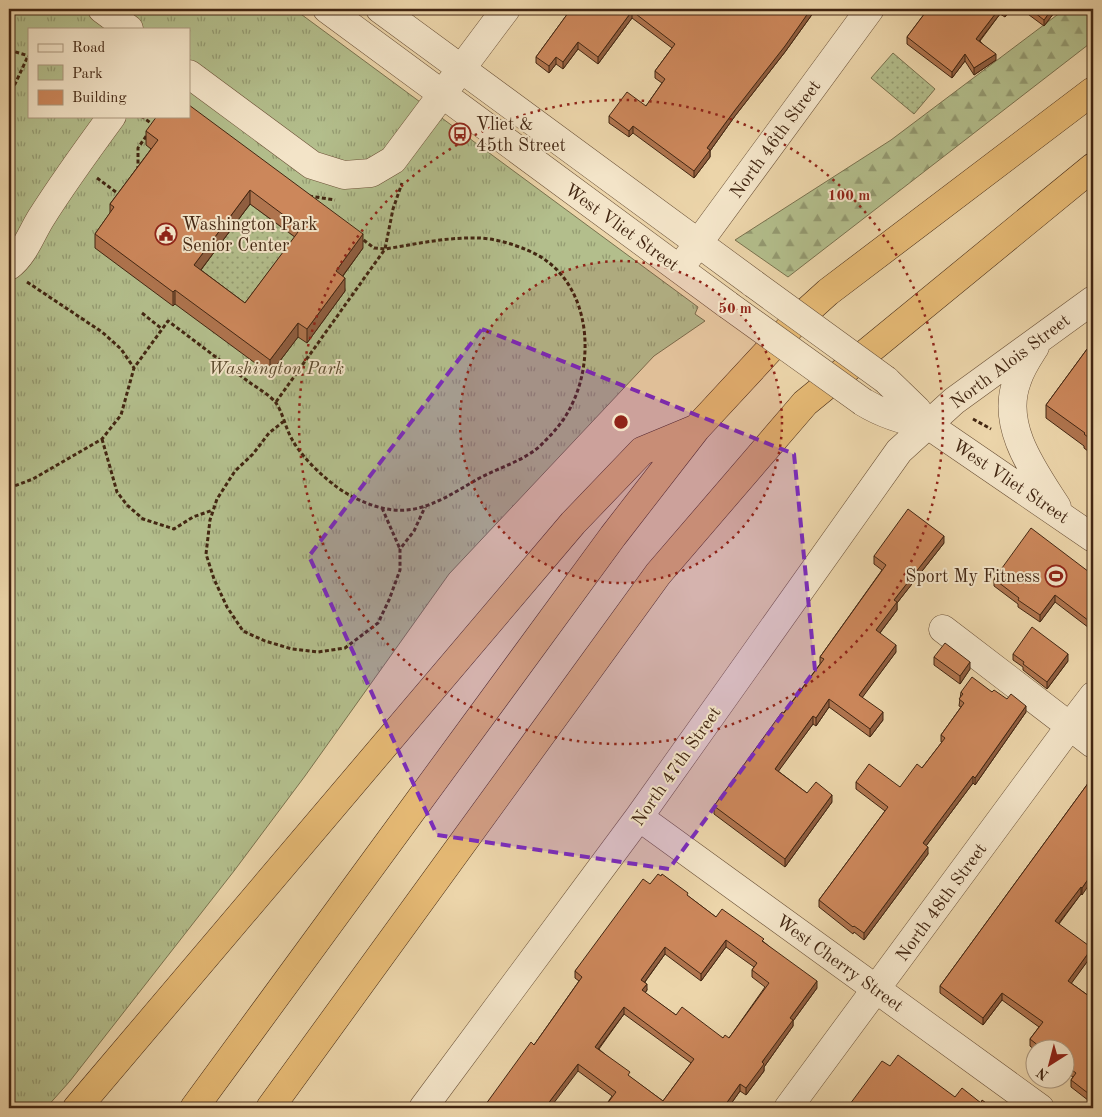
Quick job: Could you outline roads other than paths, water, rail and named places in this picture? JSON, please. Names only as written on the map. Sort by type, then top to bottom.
[{"type":"highway","points":[[194,1108],[607,544],[696,429],[796,321],[828,292],[1093,91]]},
{"type":"highway","points":[[270,1108],[658,574],[805,403],[1093,167]]},
{"type":"highway","points":[[77,1108],[573,523],[642,451],[696,429]]},
{"type":"street","points":[[102,9],[127,28]]},
{"type":"street","name":"West Vliet Street","points":[[327,9],[728,305],[863,402],[887,415],[928,425]]},
{"type":"street","name":"West Vliet Street","points":[[380,9],[886,380],[911,404],[928,425],[1093,538]]},
{"type":"street","points":[[190,75],[312,165],[344,175],[371,173],[393,160],[506,9]]},
{"type":"street","name":"North 46th Street","points":[[679,269],[870,9]]},
{"type":"street","points":[[10,266],[23,250],[40,220],[83,155],[111,118]]},
{"type":"street","name":"North Alois Street","points":[[928,425],[954,401],[1093,300]]},
{"type":"street","points":[[1040,339],[1017,380],[1012,411],[1017,435],[1024,450],[1035,472],[1064,517]]},
{"type":"street","name":"North 47th Street","points":[[423,1108],[639,817],[899,451],[928,425]]},
{"type":"street","points":[[943,630],[1093,744]]},
{"type":"street","name":"North 48th Street","points":[[788,1108],[1093,696]]},
{"type":"street","name":"West Cherry Street","points":[[639,817],[1040,1108]]},
{"type":"place","name":"Vliet & 45th Street","points":[[460,134]]},
{"type":"place","name":"Washington Park Senior Center","points":[[166,234]]},
{"type":"place","name":"Sport My Fitness","points":[[1056,576]]},
{"type":"park label","name":"Washington Park","points":[[276,368]]}]
